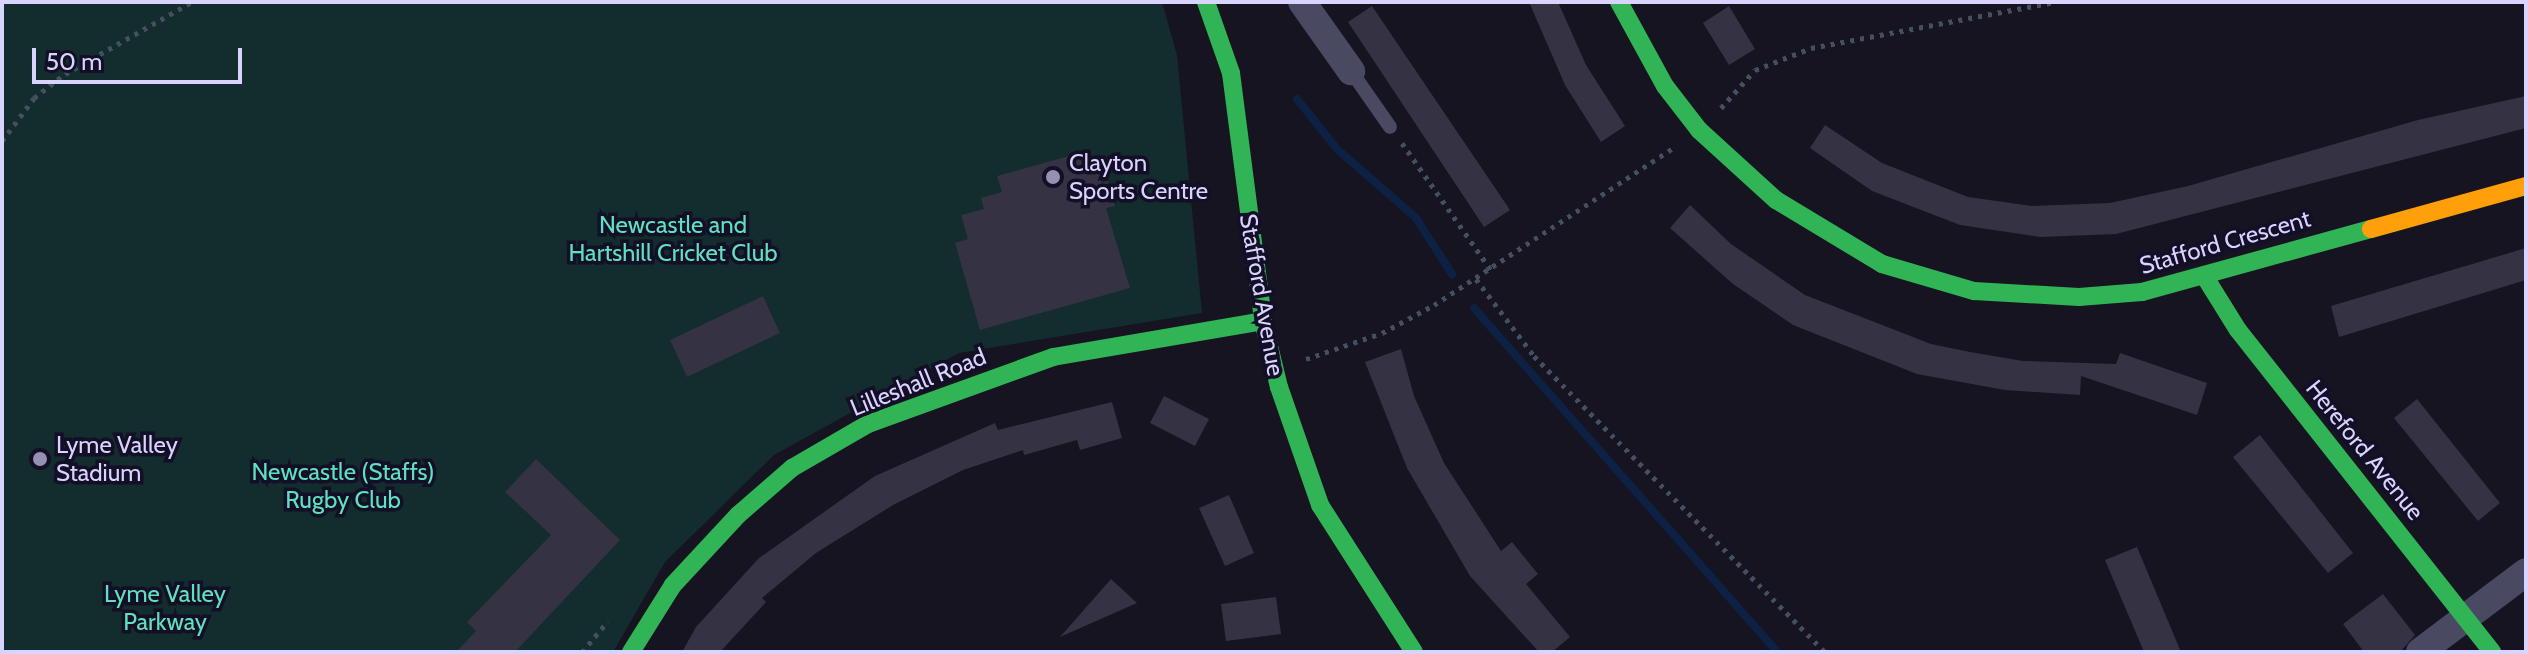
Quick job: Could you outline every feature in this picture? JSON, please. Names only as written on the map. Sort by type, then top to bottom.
[{"type":"street","points":[[1302,2],[1351,71]]},
{"type":"street","name":"Stafford Crescent","points":[[1619,2],[1665,86],[1699,130],[1776,200],[1835,239],[1882,264],[1974,291],[2079,297],[2142,292],[2205,277],[2386,221],[2526,186]]},
{"type":"street","name":"Stafford Avenue","points":[[1210,3],[1231,73],[1263,321],[1274,369],[1320,505],[1411,651]]},
{"type":"street","name":"Hereford Avenue","points":[[2205,277],[2238,330],[2468,616],[2492,652]]},
{"type":"street","name":"Lilleshall Road","points":[[631,652],[673,585],[738,515],[792,468],[868,424],[1053,357],[1263,321]]},
{"type":"street","points":[[2420,652],[2526,572]]},
{"type":"lane","points":[[1351,71],[1390,127]]},
{"type":"path","points":[[2,141],[34,98],[65,74],[192,2]]},
{"type":"path","points":[[1274,369],[1382,333],[1491,270],[1699,130],[1755,70],[1811,48],[2055,2]]},
{"type":"path","points":[[1390,127],[1491,270]]},
{"type":"path","points":[[1476,279],[1534,356],[1825,652]]},
{"type":"green space","points":[[2,2],[1162,2],[1177,55],[1202,313],[959,353],[774,455],[665,562],[613,652],[2,652]]},
{"type":"building","points":[[1529,2],[1558,2],[1586,65],[1625,126],[1601,142],[1565,85]]},
{"type":"building","points":[[1372,6],[1510,210],[1484,227],[1348,22]]},
{"type":"building","points":[[1729,6],[1755,49],[1729,65],[1703,23]]},
{"type":"building","points":[[2526,96],[2526,128],[2116,234],[2041,237],[1960,225],[1872,191],[1810,148],[1825,125],[1882,163],[1968,197],[2032,206],[2110,203],[2188,186],[2418,120]]},
{"type":"building","points":[[1087,151],[1094,172],[1099,171],[1102,183],[1108,181],[1115,206],[1106,208],[1130,288],[980,330],[955,243],[968,239],[961,215],[984,209],[981,198],[1002,192],[997,176]]},
{"type":"building","points":[[1690,205],[1731,244],[1805,295],[1931,344],[1970,352],[2023,361],[2116,364],[2120,353],[2207,383],[2197,415],[2081,376],[2080,395],[2005,390],[1917,374],[1793,325],[1733,284],[1670,228]]},
{"type":"building","points":[[2526,248],[2526,280],[2339,337],[2331,306]]},
{"type":"building","points":[[763,296],[780,333],[687,377],[670,340]]},
{"type":"building","points":[[1401,349],[1414,396],[1444,463],[1501,551],[1512,542],[1538,574],[1526,584],[1570,637],[1552,652],[1539,652],[1470,576],[1407,468],[1365,362]]},
{"type":"building","points":[[1164,396],[1209,419],[1195,446],[1150,423]]},
{"type":"building","points":[[2417,399],[2500,503],[2478,521],[2394,418]]},
{"type":"building","points":[[1112,402],[1122,438],[1080,450],[1077,440],[1024,455],[1023,450],[963,470],[893,505],[816,553],[762,598],[766,602],[720,652],[682,652],[696,627],[759,558],[875,476],[995,423],[998,430]]},
{"type":"building","points":[[2260,435],[2353,553],[2328,573],[2233,457]]},
{"type":"building","points":[[536,459],[620,540],[515,652],[456,652],[476,631],[467,622],[551,535],[505,492]]},
{"type":"building","points":[[1229,495],[1254,553],[1225,566],[1199,508]]},
{"type":"building","points":[[2137,547],[2181,652],[2144,652],[2105,560]]},
{"type":"building","points":[[1111,579],[1137,603],[1060,637]]},
{"type":"building","points":[[2383,594],[2415,635],[2400,652],[2364,652],[2343,624]]},
{"type":"building","points":[[1276,597],[1281,634],[1226,641],[1221,604]]},
{"type":"waterway","points":[[1297,99],[1337,149],[1416,218],[1452,274]]},
{"type":"waterway","points":[[1474,308],[1777,652]]},
{"type":"traffic: fast","points":[[1206,2],[1231,73],[1263,321],[1279,387],[1320,505],[1414,652]]},
{"type":"traffic: fast","points":[[1619,2],[1665,86],[1699,130],[1776,200],[1882,264],[1974,291],[2079,297],[2142,292],[2371,229]]},
{"type":"traffic: fast","points":[[2205,277],[2238,330],[2492,652]]},
{"type":"traffic: fast","points":[[631,652],[673,585],[738,515],[792,468],[868,424],[1053,357],[1263,321]]},
{"type":"traffic: slow","points":[[2371,229],[2526,186]]},
{"type":"place","name":"Clayton Sports Centre","points":[[1053,177]]},
{"type":"place","name":"Lyme Valley Stadium","points":[[40,459]]},
{"type":"park label","name":"Newcastle and Hartshill Cricket Club","points":[[673,239]]},
{"type":"park label","name":"Newcastle (Staffs) Rugby Club","points":[[343,486]]},
{"type":"park label","name":"Lyme Valley Parkway","points":[[165,608]]}]
